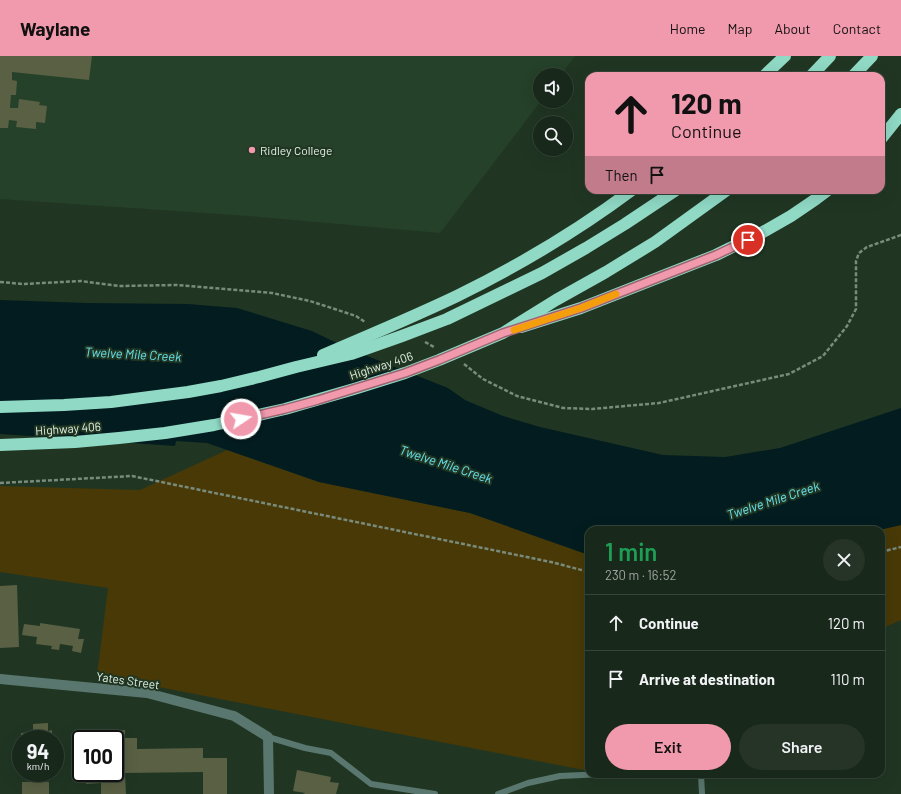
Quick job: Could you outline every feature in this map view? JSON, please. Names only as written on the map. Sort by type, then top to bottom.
[{"type":"highway","points":[[768,72],[785,56]]},
{"type":"highway","points":[[815,72],[830,56]]},
{"type":"highway","points":[[857,72],[872,56]]},
{"type":"highway","points":[[885,134],[901,114]]},
{"type":"highway","points":[[885,138],[901,124]]},
{"type":"highway","points":[[296,367],[419,314],[480,284],[532,256],[576,229],[626,194]]},
{"type":"highway","name":"Highway 406","points":[[0,407],[111,402],[165,396],[221,386],[351,354],[447,319],[542,273],[626,224],[670,194]]},
{"type":"highway","name":"Highway 406","points":[[0,445],[90,441],[165,433],[214,425],[285,409],[405,373],[503,333],[655,242],[721,194]]},
{"type":"highway","points":[[503,333],[581,308],[716,255],[763,232],[791,216],[822,194]]},
{"type":"street","name":"Yates Street","points":[[0,678],[147,693],[234,716],[268,738]]},
{"type":"street","points":[[268,738],[269,794]]},
{"type":"lane","points":[[268,738],[331,753],[371,784],[434,794]]},
{"type":"lane","points":[[498,794],[528,783],[560,776],[585,775]]},
{"type":"lane","points":[[701,778],[702,794]]},
{"type":"path","points":[[460,361],[483,380],[517,396],[563,408],[592,409],[659,404],[789,374],[823,356],[848,326],[856,310],[856,262],[859,253],[867,247],[901,235]]},
{"type":"path","points":[[0,282],[24,284],[81,280],[119,286],[177,285],[272,294],[317,303],[356,316],[368,324]]},
{"type":"path","points":[[420,341],[427,342],[440,350]]},
{"type":"path","points":[[0,483],[132,476],[551,562],[585,571]]},
{"type":"path","points":[[885,551],[901,547]]},
{"type":"shaded area","name":"Ridley College","points":[[0,56],[575,56],[566,68],[533,68],[533,108],[536,108],[440,233],[249,216],[0,199]]},
{"type":"shaded area","points":[[227,450],[319,482],[470,513],[585,554],[585,770],[97,675],[108,588],[0,572],[0,486],[140,490]]},
{"type":"shaded area","points":[[901,525],[901,620],[885,627],[885,529]]},
{"type":"water","name":"Twelve Mile Creek","points":[[0,300],[188,304],[237,308],[312,331],[347,348],[448,388],[465,400],[503,416],[540,427],[663,455],[725,457],[780,448],[901,408],[901,525],[885,529],[885,526],[585,526],[585,554],[470,513],[319,482],[207,443],[176,441],[175,446],[0,434]]},
{"type":"building","points":[[0,56],[92,56],[89,80],[12,72],[12,80],[17,81],[16,95],[11,95],[10,108],[18,108],[19,99],[40,102],[39,105],[47,106],[45,123],[36,122],[36,129],[16,127],[17,121],[9,120],[8,128],[0,128]]},
{"type":"building","points":[[17,585],[19,647],[0,648],[0,586]]},
{"type":"building","points":[[40,623],[80,629],[78,639],[84,639],[81,653],[72,651],[73,646],[60,644],[59,650],[51,649],[52,646],[36,644],[37,637],[22,635],[24,624],[40,626]]},
{"type":"building","points":[[48,723],[48,730],[33,730],[33,724]]},
{"type":"building","points":[[124,730],[125,738],[137,738],[137,749],[203,748],[203,758],[227,758],[227,794],[203,794],[203,772],[125,773],[126,794],[101,794],[101,783],[86,784],[86,782],[124,782]]},
{"type":"building","points":[[297,770],[331,777],[330,782],[339,783],[336,794],[303,794],[305,793],[293,791]]},
{"type":"building","points":[[22,782],[49,782],[49,794],[22,794]]},
{"type":"slow traffic","points":[[514,330],[581,308],[616,294]]},
{"type":"place","name":"Ridley College","points":[[252,150]]},
{"type":"route","points":[[241,419],[318,400],[405,373],[503,333],[581,308],[716,255],[748,240]]}]
